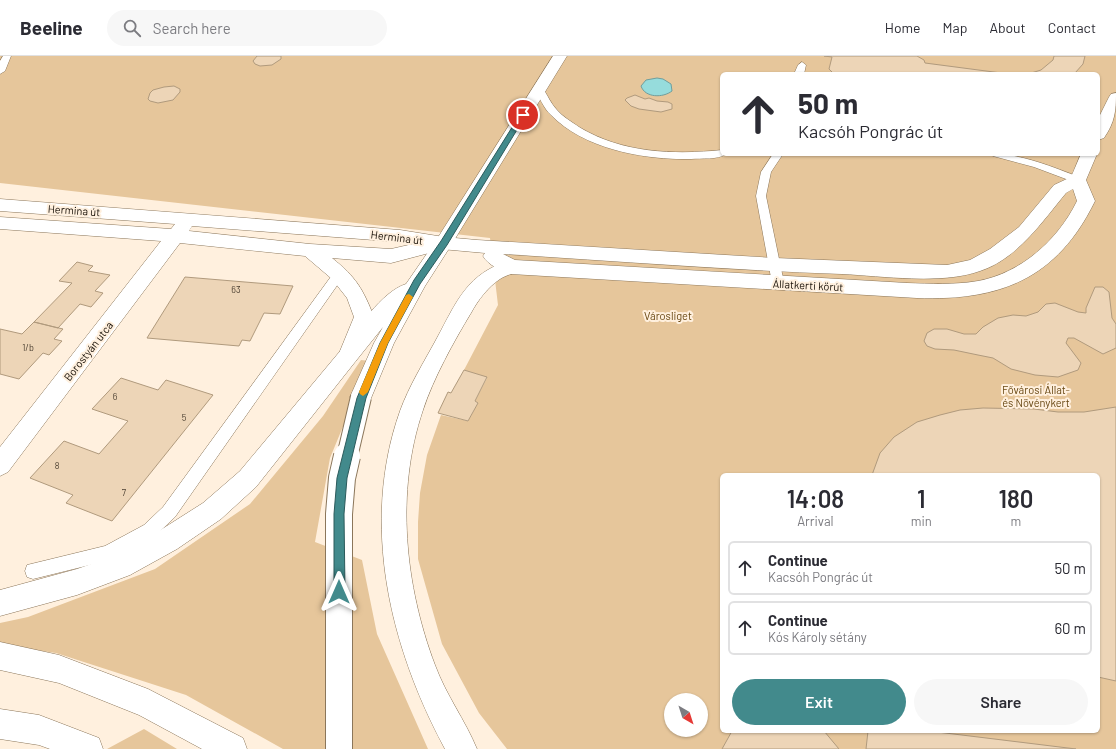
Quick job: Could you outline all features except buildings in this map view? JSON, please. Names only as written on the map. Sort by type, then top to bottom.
[{"type":"street","points":[[339,749],[339,514],[342,478],[361,398],[384,343],[417,282],[444,243],[560,56]]},
{"type":"street","points":[[1100,131],[1116,97]]},
{"type":"street","points":[[1078,180],[1088,156]]},
{"type":"street","name":"Állatkerti körút","points":[[444,243],[477,246],[777,274],[907,290],[961,290],[986,286],[1008,279],[1026,269],[1053,248],[1072,226],[1086,201],[1078,180],[1060,189],[1025,231],[997,254],[975,266],[947,272],[777,274],[511,268],[477,246]]},
{"type":"street","name":"Hermina út","points":[[0,205],[400,236],[444,243]]},
{"type":"street","name":"Borostyán utca","points":[[0,465],[188,219]]},
{"type":"street","name":"Hermina út","points":[[0,223],[175,236],[310,250],[391,256],[444,243]]},
{"type":"street","points":[[310,250],[339,274],[356,294],[364,317],[348,356]]},
{"type":"street","points":[[462,749],[442,715],[424,672],[407,620],[399,572],[396,538],[396,487],[402,446],[411,412],[424,381],[472,294],[495,273],[511,268]]},
{"type":"street","points":[[0,603],[77,582],[121,566],[168,540],[212,510],[248,479],[386,308],[417,282]]},
{"type":"street","points":[[0,656],[59,669],[148,704],[232,749]]},
{"type":"street","points":[[0,724],[39,730],[88,749]]},
{"type":"lane","points":[[0,71],[7,56]]},
{"type":"lane","points":[[800,72],[802,65]]},
{"type":"lane","points":[[539,89],[553,112],[583,134],[603,143],[623,150],[670,155],[720,153]]},
{"type":"lane","points":[[777,156],[766,172],[761,196],[777,274]]},
{"type":"lane","points":[[1005,156],[1032,163],[1078,180]]},
{"type":"lane","points":[[33,571],[108,552],[150,530],[169,512],[339,274]]},
{"type":"green space","name":"Városliget","points":[[0,56],[1116,56],[1116,749],[507,749],[479,713],[442,644],[418,559],[420,493],[427,455],[441,415],[468,421],[478,403],[475,401],[487,378],[464,370],[498,305],[490,238],[0,183]]},
{"type":"green space","points":[[361,360],[370,361],[330,458],[315,542],[362,560],[377,634],[428,749],[283,749],[186,695],[56,653],[0,645],[0,623],[28,617],[155,569],[250,504],[323,416]]},
{"type":"green space","points":[[144,729],[177,749],[107,749]]},
{"type":"water","points":[[657,78],[663,79],[671,84],[672,91],[659,96],[646,93],[641,86],[646,80]]},
{"type":"slow traffic","points":[[363,392],[384,343],[409,297]]},
{"type":"route","points":[[339,592],[339,514],[342,478],[361,398],[384,343],[417,282],[444,243],[523,115]]},
{"type":"park label","name":"Fővárosi Állat- és Növénykert","points":[[1036,395]]}]
